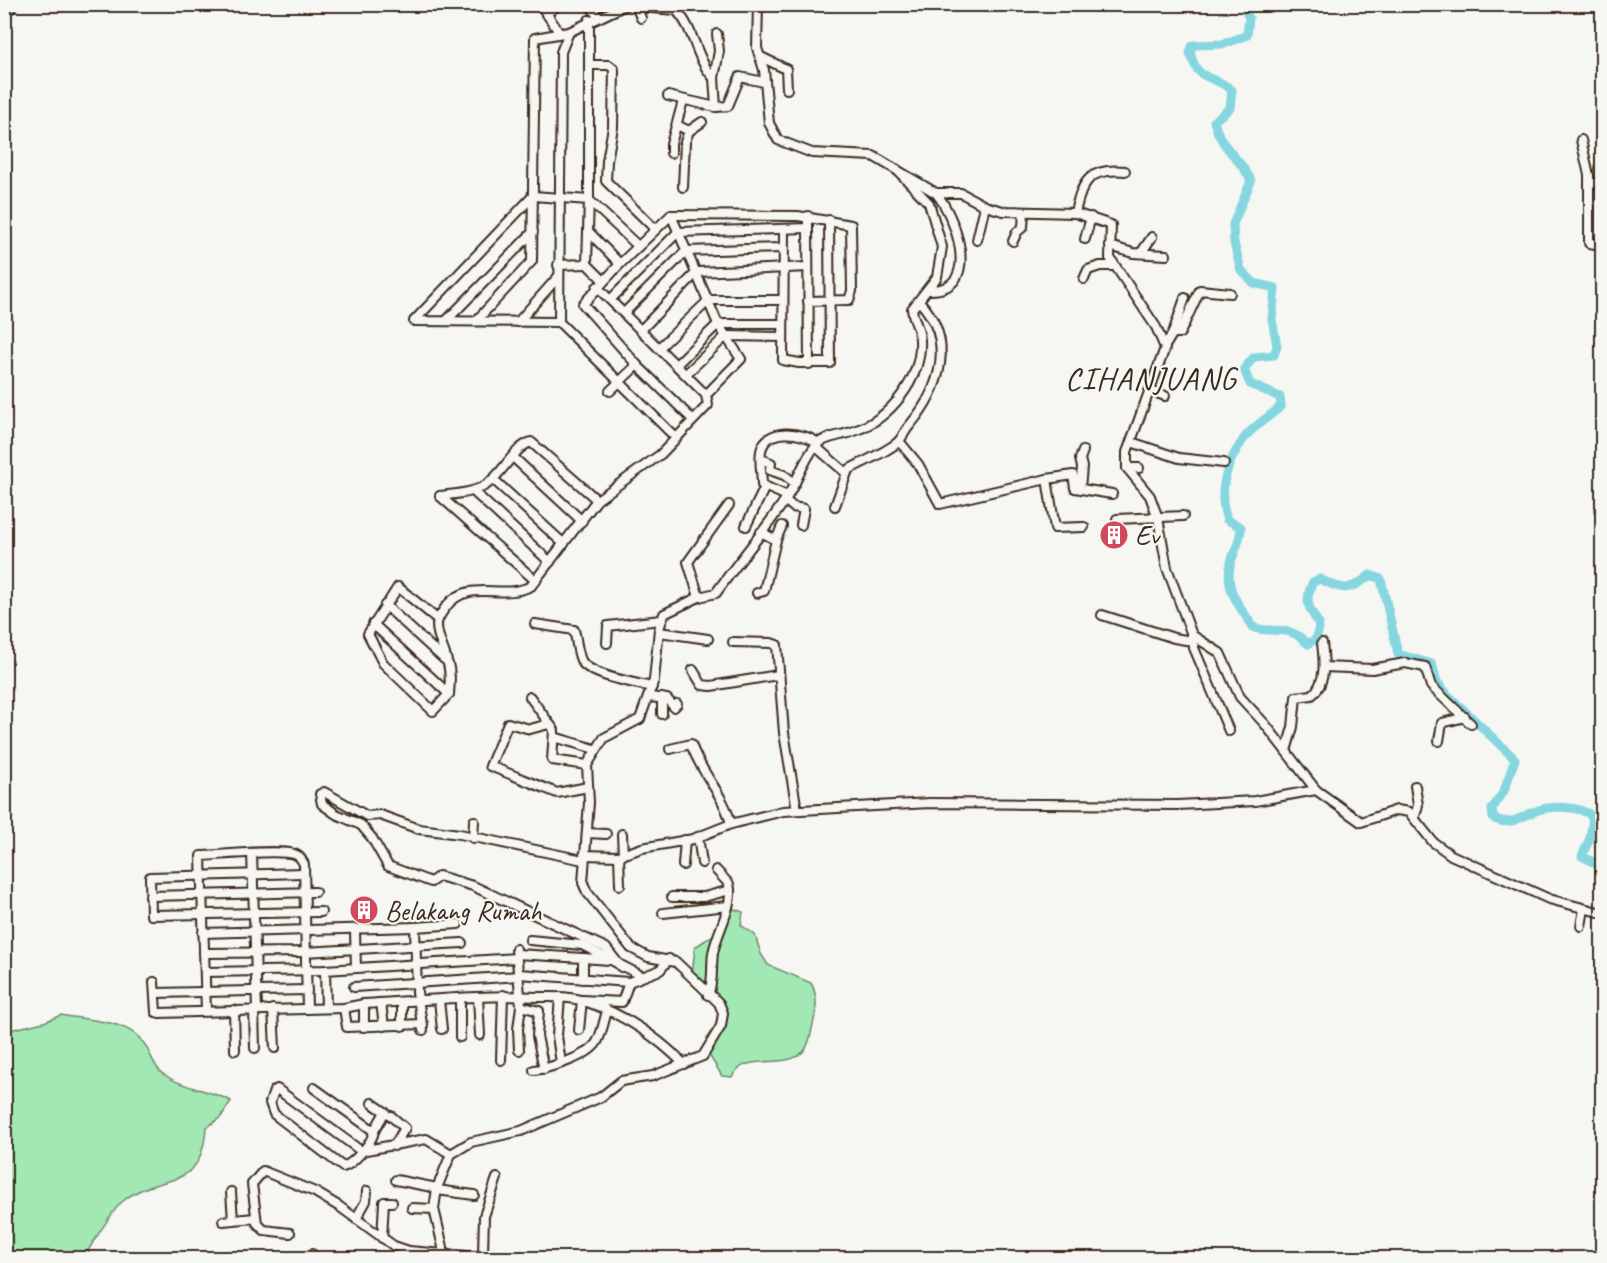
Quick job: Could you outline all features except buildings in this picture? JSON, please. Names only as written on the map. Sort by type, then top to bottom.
[{"type":"street","points":[[4,15],[14,4]]},
{"type":"street","points":[[540,4],[559,32]]},
{"type":"street","points":[[546,14],[559,4]]},
{"type":"street","points":[[590,4],[598,17]]},
{"type":"street","points":[[476,321],[531,264],[534,40],[538,36],[569,32],[589,20],[628,4]]},
{"type":"street","points":[[759,4],[757,44],[761,57],[768,123],[778,140],[812,153],[873,156],[936,193],[948,210],[958,233],[960,262],[955,278],[948,285],[939,290],[930,290]]},
{"type":"street","points":[[641,18],[636,6],[676,10],[686,25],[701,63],[714,78]]},
{"type":"street","points":[[437,619],[398,587],[373,624],[369,637],[383,663],[433,711],[449,694],[448,662],[439,639],[437,619],[450,601],[474,590],[505,592],[524,590],[536,581],[597,500],[662,454],[708,405],[706,395],[611,300],[587,264],[591,65],[589,20]]},
{"type":"street","points":[[569,32],[561,52],[558,265],[560,322],[676,438]]},
{"type":"street","points":[[716,107],[714,78],[719,55],[717,34]]},
{"type":"street","points":[[761,57],[786,69],[786,89]]},
{"type":"street","points":[[591,65],[609,65],[614,69],[613,127],[606,181],[656,229]]},
{"type":"street","points":[[668,96],[716,107],[730,105],[742,76],[764,82]]},
{"type":"street","points":[[671,153],[671,144],[683,101]]},
{"type":"street","points":[[683,187],[685,142],[689,131],[702,122]]},
{"type":"street","points":[[677,125],[689,131]]},
{"type":"street","points":[[1581,140],[1589,183],[1589,243],[1602,245]]},
{"type":"street","points":[[607,643],[608,626],[660,616],[699,597],[716,593],[786,498],[807,456],[817,445],[864,428],[899,398],[914,374],[920,350],[919,333],[912,313],[919,301],[930,290],[937,277],[942,259],[938,228],[929,203],[896,169]]},
{"type":"street","points":[[1075,213],[1080,192],[1095,174],[1103,170],[1125,171]]},
{"type":"street","points":[[1589,183],[1602,183]]},
{"type":"street","points":[[936,193],[961,193],[985,206],[1024,212],[1075,213],[1111,225],[1110,258],[1156,327],[1165,346]]},
{"type":"street","points":[[560,322],[414,321],[533,196],[589,200],[638,246]]},
{"type":"street","points":[[977,240],[985,206]]},
{"type":"street","points":[[1013,241],[1015,234],[1023,228],[1024,212]]},
{"type":"street","points":[[671,215],[718,324],[741,358],[706,395]]},
{"type":"street","points":[[693,420],[638,365],[583,304],[600,284],[671,215],[808,216],[851,225],[853,228],[851,296],[846,302],[808,301]]},
{"type":"street","points":[[808,216],[809,364]]},
{"type":"street","points":[[1085,239],[1091,217]]},
{"type":"street","points":[[784,228],[783,360],[809,364],[830,363],[829,220]]},
{"type":"street","points":[[611,300],[678,232],[808,228]]},
{"type":"street","points":[[588,231],[620,264]]},
{"type":"street","points":[[446,321],[533,232]]},
{"type":"street","points":[[1141,253],[1152,237]]},
{"type":"street","points":[[1110,246],[1141,253],[1166,255]]},
{"type":"street","points":[[624,313],[686,251],[783,248]]},
{"type":"street","points":[[558,265],[587,264]]},
{"type":"street","points":[[1084,279],[1088,270],[1100,266],[1114,266]]},
{"type":"street","points":[[641,330],[697,272],[808,267]]},
{"type":"street","points":[[518,322],[558,277]]},
{"type":"street","points":[[1173,333],[1180,333],[1200,290],[1230,292]]},
{"type":"street","points":[[1185,298],[1173,333],[1165,346],[1151,391],[1131,442],[1126,458],[1127,468],[1150,496],[1158,518],[1167,568],[1229,731]]},
{"type":"street","points":[[659,348],[709,300],[782,300]]},
{"type":"street","points":[[835,506],[846,473],[899,441],[927,405],[940,368],[939,343],[933,319],[919,301]]},
{"type":"street","points":[[676,365],[718,324],[782,324]]},
{"type":"street","points":[[686,374],[726,336],[783,338]]},
{"type":"street","points":[[610,391],[638,365]]},
{"type":"street","points":[[1151,391],[1165,396]]},
{"type":"street","points":[[801,525],[804,509],[793,507],[786,498],[765,487],[762,482],[761,450],[775,435],[807,436],[846,473]]},
{"type":"street","points":[[899,441],[918,464],[941,504],[1073,475],[1074,487],[1112,494]]},
{"type":"street","points":[[536,581],[440,496],[472,491],[493,479],[513,457],[531,442],[597,500]]},
{"type":"street","points":[[1131,442],[1179,458],[1224,463]]},
{"type":"street","points":[[1080,488],[1082,467],[1080,459],[1083,451]]},
{"type":"street","points":[[513,457],[582,520]]},
{"type":"street","points":[[761,459],[771,463],[770,470],[784,475],[795,483]]},
{"type":"street","points":[[1127,468],[1139,468]]},
{"type":"street","points":[[493,479],[564,544]]},
{"type":"street","points":[[1047,479],[1055,528],[1084,527]]},
{"type":"street","points":[[746,526],[765,487]]},
{"type":"street","points":[[472,491],[550,562]]},
{"type":"street","points":[[699,597],[688,562],[729,505]]},
{"type":"street","points":[[1117,519],[1183,516]]},
{"type":"street","points":[[757,593],[764,591],[769,580],[776,540],[783,526]]},
{"type":"street","points":[[761,532],[776,540]]},
{"type":"street","points":[[385,605],[448,662]]},
{"type":"street","points":[[1102,615],[1174,638],[1192,638],[1220,653],[1240,697],[1316,790],[1361,822],[1397,810],[1414,816],[1432,842],[1451,855],[1549,899],[1602,913]]},
{"type":"street","points":[[443,1257],[434,1209],[437,1189],[451,1154],[471,1142],[521,1131],[601,1097],[621,1081],[653,1076],[703,1056],[721,1026],[722,1008],[682,966],[669,959],[648,957],[631,948],[585,890],[587,765],[595,749],[612,733],[638,722],[652,687],[660,616]]},
{"type":"street","points":[[373,624],[449,694]]},
{"type":"street","points":[[535,624],[574,630],[580,660],[585,666],[604,675],[652,687]]},
{"type":"street","points":[[659,632],[708,639]]},
{"type":"street","points":[[733,642],[777,645],[778,675],[797,810]]},
{"type":"street","points":[[1286,751],[1293,727],[1296,697],[1316,692],[1324,667],[1322,643]]},
{"type":"street","points":[[1324,667],[1364,669],[1405,663],[1425,667],[1431,686],[1471,724]]},
{"type":"street","points":[[693,670],[702,685],[711,686],[778,675]]},
{"type":"street","points":[[439,684],[449,674]]},
{"type":"street","points":[[530,697],[554,730],[552,760],[587,765]]},
{"type":"street","points":[[649,697],[667,699],[674,707],[677,704]]},
{"type":"street","points":[[662,698],[662,714]]},
{"type":"street","points":[[1439,741],[1442,723],[1465,717]]},
{"type":"street","points":[[549,724],[530,729],[508,723],[490,766],[557,793],[588,787]]},
{"type":"street","points":[[554,736],[595,749]]},
{"type":"street","points":[[670,749],[692,744],[702,771],[710,778],[719,797],[727,807],[731,824]]},
{"type":"street","points":[[1414,816],[1418,808],[1415,786]]},
{"type":"street","points":[[621,967],[606,948],[473,886],[439,876],[431,882],[392,868],[361,825],[336,814],[322,804],[320,794],[324,792],[366,816],[380,815],[419,829],[584,858],[621,855],[642,848],[698,837],[731,824],[797,810],[930,802],[1178,805],[1255,801],[1316,790]]},
{"type":"street","points":[[473,838],[474,821]]},
{"type":"street","points":[[587,833],[606,834]]},
{"type":"street","points":[[620,885],[622,834]]},
{"type":"street","points":[[698,837],[702,863]]},
{"type":"street","points":[[683,865],[685,840]]},
{"type":"street","points":[[252,854],[256,971],[255,1048]]},
{"type":"street","points":[[206,1011],[201,856],[252,854],[297,855],[304,864],[307,1008]]},
{"type":"street","points":[[708,994],[713,982],[713,954],[728,906],[730,890],[729,884],[716,870]]},
{"type":"street","points":[[304,873],[150,877],[151,915],[321,912]]},
{"type":"street","points":[[672,897],[704,897],[730,890]]},
{"type":"street","points":[[150,896],[315,892]]},
{"type":"street","points":[[663,913],[728,906]]},
{"type":"street","points":[[1581,926],[1584,909]]},
{"type":"street","points":[[203,933],[355,931],[458,924]]},
{"type":"street","points":[[344,1008],[347,1027],[423,1027],[415,965],[415,927]]},
{"type":"street","points":[[355,931],[356,968]]},
{"type":"street","points":[[530,940],[582,945],[642,976]]},
{"type":"street","points":[[204,953],[305,952],[462,943]]},
{"type":"street","points":[[205,972],[325,970],[415,965],[517,954],[610,960]]},
{"type":"street","points":[[517,954],[521,996],[519,1050]]},
{"type":"street","points":[[583,979],[584,958]]},
{"type":"street","points":[[354,987],[519,975],[629,982],[660,969],[669,959]]},
{"type":"street","points":[[325,970],[326,1008]]},
{"type":"street","points":[[154,982],[157,1012],[344,1008],[364,1004],[503,995],[622,1002],[629,982]]},
{"type":"street","points":[[155,993],[307,990]]},
{"type":"street","points":[[501,1060],[503,995]]},
{"type":"street","points":[[478,997],[480,1035]]},
{"type":"street","points":[[560,997],[557,1036],[561,1063]]},
{"type":"street","points":[[460,999],[460,1037]]},
{"type":"street","points":[[439,1000],[441,1029]]},
{"type":"street","points":[[582,1000],[660,1040],[684,1064]]},
{"type":"street","points":[[579,1030],[582,1000]]},
{"type":"street","points":[[402,1002],[402,1026]]},
{"type":"street","points":[[381,1003],[384,1026]]},
{"type":"street","points":[[364,1004],[364,1027]]},
{"type":"street","points":[[521,1006],[539,1011],[537,1036],[544,1069]]},
{"type":"street","points":[[273,1009],[275,1048]]},
{"type":"street","points":[[234,1010],[235,1050]]},
{"type":"street","points":[[534,1070],[571,1060],[596,1044],[607,1011]]},
{"type":"street","points":[[314,1088],[374,1131]]},
{"type":"street","points":[[372,1103],[386,1112],[374,1131],[374,1136],[361,1151],[345,1167],[337,1164],[274,1114],[270,1103],[271,1095],[277,1089],[361,1151],[426,1139],[451,1154]]},
{"type":"street","points":[[391,1116],[405,1128],[394,1146]]},
{"type":"street","points":[[290,1233],[264,1230],[260,1228],[255,1218],[252,1184],[266,1171],[315,1192],[382,1238],[409,1251],[443,1257],[478,1257],[483,1253],[484,1214],[497,1178]]},
{"type":"street","points":[[396,1180],[474,1195]]},
{"type":"street","points":[[356,1219],[366,1201],[367,1191]]},
{"type":"street","points":[[231,1192],[233,1220]]},
{"type":"street","points":[[382,1238],[384,1202],[392,1202]]},
{"type":"street","points":[[412,1208],[434,1209]]},
{"type":"street","points":[[223,1221],[255,1218]]},
{"type":"green space","points":[[731,908],[743,912],[741,925],[755,935],[761,954],[768,965],[811,983],[816,1004],[810,1038],[804,1051],[787,1060],[746,1065],[738,1069],[732,1077],[722,1076],[709,1055],[726,1024],[725,1016],[692,976],[695,947],[718,932]]},
{"type":"green space","points":[[61,1015],[106,1022],[127,1029],[143,1042],[157,1068],[163,1074],[179,1083],[231,1101],[221,1117],[206,1128],[203,1149],[196,1164],[187,1173],[137,1192],[123,1201],[83,1258],[11,1258],[4,1246],[5,1031],[44,1022]]},
{"type":"waterway","points":[[1242,4],[1249,18],[1247,35],[1224,44],[1193,45],[1190,52],[1201,74],[1232,90],[1230,108],[1214,121],[1222,140],[1251,181],[1233,224],[1234,243],[1241,270],[1254,283],[1275,288],[1272,319],[1277,346],[1274,355],[1254,357],[1244,369],[1250,384],[1280,397],[1281,406],[1243,440],[1232,459],[1223,489],[1227,520],[1241,527],[1229,569],[1229,579],[1234,596],[1254,628],[1288,631],[1308,644],[1317,638],[1319,624],[1308,604],[1313,582],[1320,579],[1346,588],[1370,575],[1381,579],[1398,654],[1432,664],[1437,682],[1447,694],[1515,759],[1504,791],[1492,809],[1493,818],[1509,822],[1533,812],[1556,807],[1573,808],[1587,813],[1593,817],[1590,838],[1582,856],[1602,867]]},
{"type":"place","name":"Ev","points":[[1114,535]]},
{"type":"place","name":"Belakang Rumah","points":[[364,910]]},
{"type":"district","name":"CIHANJUANG","points":[[1151,378]]}]
